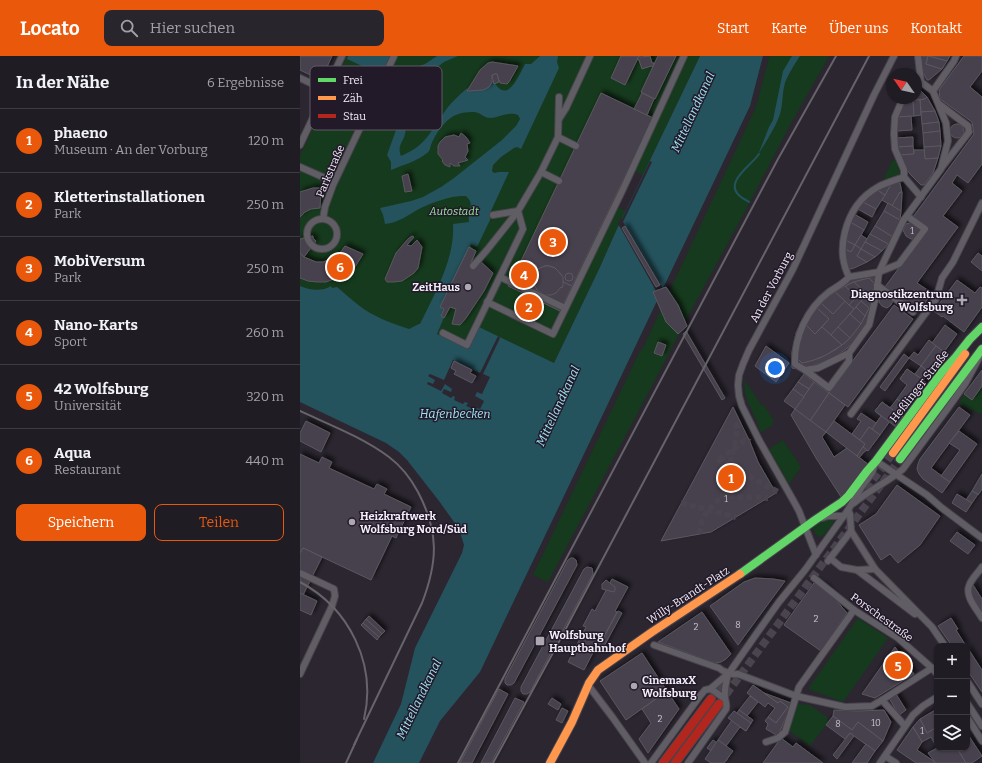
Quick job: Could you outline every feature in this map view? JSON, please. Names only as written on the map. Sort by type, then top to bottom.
[{"type":"street","points":[[337,66],[342,56]]},
{"type":"street","name":"Parkstraße","points":[[389,66],[394,56]]},
{"type":"street","points":[[559,120],[590,56]]},
{"type":"street","points":[[487,302],[553,334],[684,56]]},
{"type":"street","name":"An der Vorburg","points":[[805,528],[794,500],[758,440],[742,406],[739,396],[739,375],[749,350],[793,269],[870,102],[894,56]]},
{"type":"street","points":[[918,56],[918,68]]},
{"type":"street","points":[[933,91],[956,58]]},
{"type":"street","points":[[300,78],[310,83]]},
{"type":"street","points":[[922,84],[933,91],[946,123],[948,141],[941,169]]},
{"type":"street","points":[[473,266],[518,211],[541,172],[558,137],[559,97]]},
{"type":"street","points":[[900,104],[895,116],[895,149],[904,170],[904,177],[921,197]]},
{"type":"street","points":[[805,370],[818,368],[849,353],[869,325],[876,296],[879,272],[903,221],[969,132],[968,126],[939,104]]},
{"type":"street","points":[[300,145],[310,124]]},
{"type":"street","name":"Parkstraße","points":[[323,219],[325,207],[334,182],[359,130]]},
{"type":"street","points":[[558,137],[576,146]]},
{"type":"street","points":[[300,167],[334,182]]},
{"type":"street","points":[[541,172],[559,181]]},
{"type":"street","points":[[849,277],[842,262],[843,239],[846,221],[861,200],[876,186],[904,177]]},
{"type":"street","points":[[851,414],[936,299],[942,278],[953,262],[982,204]]},
{"type":"street","points":[[493,215],[518,211]]},
{"type":"street","points":[[443,333],[467,345],[523,229],[518,211]]},
{"type":"street","points":[[849,353],[849,361],[829,388],[795,364],[794,353],[802,323],[827,291],[843,283],[849,277],[879,272],[899,264],[925,229],[907,216]]},
{"type":"street","points":[[608,218],[615,222]]},
{"type":"street","points":[[323,219],[332,223],[337,232],[337,237],[332,245],[323,249],[310,243],[308,238],[308,229],[314,222],[323,219]]},
{"type":"street","points":[[524,289],[534,267]]},
{"type":"street","points":[[500,277],[565,308]]},
{"type":"street","points":[[877,285],[913,312]]},
{"type":"street","name":"Heßlinger Straße","points":[[805,528],[842,502],[849,495],[942,372],[982,327]]},
{"type":"street","name":"Heßlinger Straße","points":[[893,454],[982,331]]},
{"type":"street","points":[[900,459],[982,349]]},
{"type":"street","name":"Heßlinger Straße","points":[[729,673],[779,602],[805,570],[855,502],[903,469],[965,384],[982,353]]},
{"type":"street","points":[[876,461],[927,495],[982,538]]},
{"type":"street","name":"Heßlinger Straße","points":[[846,513],[872,473],[876,461]]},
{"type":"street","points":[[816,555],[805,528],[823,517],[846,513],[850,514],[851,531],[875,569],[932,627],[942,643]]},
{"type":"street","name":"Willy-Brandt-Platz","points":[[550,763],[579,707],[593,675],[598,670],[658,628],[733,579],[805,528]]},
{"type":"street","points":[[851,531],[829,560],[841,567],[857,570],[875,569]]},
{"type":"street","points":[[982,567],[969,585],[968,590],[969,597],[982,618]]},
{"type":"street","points":[[857,570],[932,627]]},
{"type":"street","points":[[300,573],[334,590],[335,596],[332,606],[300,674]]},
{"type":"street","name":"Porschestraße","points":[[814,578],[854,610],[898,638],[934,670]]},
{"type":"street","points":[[766,742],[778,738],[785,732],[799,687],[854,610]]},
{"type":"street","points":[[654,645],[796,696],[846,707],[872,706],[932,668]]},
{"type":"street","points":[[663,763],[722,679],[729,673]]},
{"type":"street","points":[[675,763],[722,702],[729,673]]},
{"type":"street","points":[[588,685],[645,763]]},
{"type":"street","points":[[970,685],[982,704]]},
{"type":"street","points":[[651,763],[705,690],[712,693],[722,702],[727,704],[726,709],[688,763]]},
{"type":"street","points":[[880,763],[913,715],[934,699]]},
{"type":"street","points":[[882,700],[905,726]]},
{"type":"street","points":[[970,708],[982,726]]},
{"type":"street","points":[[970,722],[982,741]]},
{"type":"street","points":[[885,756],[896,763]]},
{"type":"green space","name":"Autostadt","points":[[347,56],[682,56],[607,215],[609,219],[615,206],[626,211],[554,363],[407,442],[300,392],[300,156],[312,130],[442,130],[442,66],[342,66]]},
{"type":"green space","points":[[688,56],[700,56],[643,175],[633,170]]},
{"type":"green space","points":[[770,56],[829,56],[790,125],[548,582],[533,575],[640,351],[643,348],[756,107]]},
{"type":"green space","points":[[896,160],[900,174],[883,180],[892,161]]},
{"type":"green space","points":[[744,379],[774,421],[772,423],[773,425],[760,433],[758,424],[747,400]]},
{"type":"green space","points":[[982,386],[982,413],[978,413],[959,404],[964,394],[972,400]]},
{"type":"green space","points":[[783,440],[801,467],[789,484],[769,449]]},
{"type":"green space","points":[[824,519],[836,519],[824,535],[820,537],[816,535],[813,528]]},
{"type":"green space","points":[[858,618],[888,638],[843,702],[808,689]]},
{"type":"green space","points":[[798,704],[810,705],[828,718],[827,720],[829,721],[810,746],[788,730]]},
{"type":"water","points":[[348,56],[390,56],[385,66],[362,66],[347,59]]},
{"type":"water","points":[[437,56],[458,56],[439,66],[419,66]]},
{"type":"water","points":[[540,56],[558,56],[557,62],[559,68],[521,149],[517,147],[514,148],[493,165],[492,171],[494,173],[509,172],[490,213],[490,220],[477,247],[471,244],[442,304],[446,306],[445,315],[437,334],[469,349],[479,327],[554,363],[700,56],[763,56],[750,106],[480,672],[440,721],[419,763],[373,763],[401,704],[415,648],[462,553],[464,545],[459,529],[439,501],[399,452],[386,443],[300,402],[300,286],[307,289],[316,290],[331,286],[332,288],[337,287],[354,302],[382,319],[409,329],[420,324],[443,276],[451,250],[453,224],[469,222],[471,205],[469,199],[466,196],[461,196],[437,201],[399,220],[385,224],[380,208],[423,197],[441,187],[502,140],[516,126],[520,119],[518,115],[512,114],[491,118],[479,113],[465,112],[452,117],[442,126],[442,116],[456,98],[468,88],[467,91],[486,88],[493,80],[498,87],[503,90],[507,90],[512,87],[525,64],[531,64]]},
{"type":"water","points":[[792,56],[800,56],[785,83],[781,110],[778,119],[758,155],[773,120],[783,71]]},
{"type":"water","points":[[396,130],[405,130],[400,147],[401,156],[417,147],[432,130],[439,130],[428,152],[415,161],[391,170],[391,162],[387,155]]},
{"type":"pier","points":[[650,161],[652,162],[623,222],[664,290],[660,298],[618,223],[621,217],[622,219]]},
{"type":"pier","points":[[498,336],[500,338],[483,374],[490,377],[482,394],[477,392],[475,396],[484,401],[480,409],[477,408],[476,410],[466,406],[468,403],[465,402],[463,404],[454,400],[455,397],[453,396],[451,398],[442,393],[444,389],[451,392],[452,389],[445,384],[441,391],[427,384],[428,382],[433,384],[435,380],[428,376],[430,374],[444,380],[453,360],[480,373]],"holes":[[[455,362],[472,370],[470,373],[476,376],[472,383],[454,374],[456,371],[451,368]]]},
{"type":"building","points":[[300,56],[332,56],[327,66],[310,66],[310,75],[300,70]]},
{"type":"building","points":[[621,56],[639,56],[625,85],[611,78]]},
{"type":"building","points":[[639,56],[650,56],[652,63],[654,63],[653,67],[651,66],[642,69],[639,60],[637,59]]},
{"type":"building","points":[[658,56],[676,56],[655,99],[641,92]]},
{"type":"building","points":[[920,56],[928,56],[926,64],[942,69],[929,80],[927,80],[923,72]]},
{"type":"building","points":[[928,56],[950,56],[947,61]]},
{"type":"building","points":[[928,56],[947,61],[942,69],[926,64]]},
{"type":"building","points":[[964,56],[982,56],[982,71],[970,87],[982,97],[982,164],[968,183],[957,175],[952,183],[962,191],[943,216],[958,227],[917,283],[932,293],[919,311],[885,287],[928,228],[913,217],[974,134],[972,122],[940,99],[939,90]]},
{"type":"building","points":[[492,62],[518,66],[507,84],[500,83],[497,74],[495,74],[492,75],[492,82],[489,87],[483,90],[467,91],[480,70],[488,63]]},
{"type":"building","points":[[497,74],[499,82],[494,84],[492,75]]},
{"type":"building","points":[[922,92],[927,97],[922,99]]},
{"type":"building","points":[[601,93],[653,118],[572,286],[563,282],[562,276],[555,268],[545,266],[538,269],[521,261]]},
{"type":"building","points":[[642,93],[654,99],[647,115],[634,109]]},
{"type":"building","points":[[927,97],[935,111],[921,112],[920,104],[922,104],[922,100]]},
{"type":"building","points":[[903,104],[913,104],[914,116],[898,117]]},
{"type":"building","points":[[913,104],[920,104],[921,115],[914,116]]},
{"type":"building","points":[[935,111],[939,122],[922,124],[921,112]]},
{"type":"building","points":[[911,116],[912,130],[896,131],[898,117]]},
{"type":"building","points":[[939,122],[940,131],[923,133],[922,124]]},
{"type":"building","points":[[954,124],[960,124],[964,128],[964,134],[960,138],[954,138],[950,134],[950,128]]},
{"type":"building","points":[[940,131],[941,146],[924,147],[923,133]]},
{"type":"building","points":[[461,133],[470,143],[467,144],[468,151],[465,157],[468,160],[458,163],[460,166],[454,166],[450,163],[450,167],[445,165],[438,154],[438,146],[440,142],[445,137],[454,135],[459,137]]},
{"type":"building","points":[[913,137],[913,146],[898,147],[896,138]]},
{"type":"building","points":[[913,146],[914,154],[900,155],[898,147]]},
{"type":"building","points":[[941,146],[938,158],[925,159],[924,147]]},
{"type":"building","points":[[914,150],[924,150],[925,159],[938,158],[933,173],[924,185],[921,185],[906,169],[900,155],[914,154]]},
{"type":"building","points":[[408,174],[412,191],[405,192],[402,176]]},
{"type":"building","points":[[897,182],[900,183],[902,193],[900,192],[892,206],[882,200],[890,186],[888,185]]},
{"type":"building","points":[[888,185],[890,186],[885,195],[877,190]]},
{"type":"building","points":[[313,188],[321,188],[320,208],[311,209],[300,217],[300,192]]},
{"type":"building","points":[[877,190],[885,195],[876,209],[863,202]]},
{"type":"building","points":[[900,192],[902,193],[901,211],[892,206]]},
{"type":"building","points":[[863,202],[876,209],[872,217],[858,209]]},
{"type":"building","points":[[888,203],[901,211],[900,220],[884,211]]},
{"type":"building","points":[[884,211],[900,220],[893,237],[875,226]]},
{"type":"building","points":[[854,214],[868,222],[864,230],[850,222]]},
{"type":"building","points":[[850,222],[864,230],[855,245],[845,240]]},
{"type":"building","points":[[912,222],[920,228],[920,231],[915,239],[911,239],[906,236],[903,230],[906,224]]},
{"type":"building","points":[[625,226],[660,285],[656,287],[622,228]]},
{"type":"building","points":[[875,226],[893,237],[888,244],[870,234]]},
{"type":"building","points":[[870,234],[888,244],[882,251],[865,242]]},
{"type":"building","points":[[861,235],[867,239],[861,249],[855,245]]},
{"type":"building","points":[[313,236],[316,241],[304,257],[300,253],[300,239]]},
{"type":"building","points":[[412,236],[414,237],[407,245],[411,246],[417,240],[422,247],[418,268],[414,273],[402,281],[387,282],[385,279],[396,253]]},
{"type":"building","points":[[845,240],[855,245],[851,252],[845,249]]},
{"type":"building","points":[[865,242],[882,251],[875,257],[861,249]]},
{"type":"building","points":[[855,245],[861,249],[857,256],[867,262],[850,269],[847,267],[845,249],[851,252]]},
{"type":"building","points":[[345,246],[363,254],[355,267],[348,272],[326,282],[308,281],[300,278],[300,253],[304,257],[316,262],[323,262],[340,253]]},
{"type":"building","name":"ZeitHaus","points":[[469,247],[476,251],[470,265],[476,268],[481,262],[493,273],[484,291],[466,318],[460,325],[452,324],[456,309],[450,307],[444,318],[441,316],[444,309],[440,307]]},
{"type":"building","points":[[861,249],[875,257],[867,262],[857,256]]},
{"type":"building","points":[[978,253],[982,256],[982,271],[971,262]]},
{"type":"building","points":[[521,261],[538,269],[545,266],[555,268],[562,276],[563,282],[572,286],[560,311],[508,286]]},
{"type":"building","points":[[545,266],[555,268],[563,277],[562,288],[561,287],[556,293],[551,295],[545,295],[540,292],[533,284],[535,273],[538,269]]},
{"type":"building","points":[[880,272],[871,316],[858,337],[835,357],[815,365],[798,369],[792,368],[792,353],[796,333],[801,322],[845,280]],"holes":[[[869,278],[874,283],[871,303],[865,316],[846,342],[820,358],[802,363],[797,358],[800,338],[809,319],[817,308],[829,319],[822,327],[831,335],[854,309],[845,301],[833,314],[821,303],[830,295],[854,282]]]},
{"type":"building","points":[[567,273],[571,273],[573,277],[571,281],[567,281],[565,279],[565,275]]},
{"type":"building","points":[[869,278],[874,283],[872,299],[854,282]]},
{"type":"building","name":"Diagnostikzentrum Wolfsburg","points":[[957,280],[975,293],[980,287],[982,288],[982,307],[964,332],[934,311]]},
{"type":"building","points":[[854,282],[863,290],[857,297],[845,286]]},
{"type":"building","points":[[845,286],[857,297],[849,305],[835,292]]},
{"type":"building","points":[[666,287],[678,305],[687,326],[678,334],[666,322],[653,292]]},
{"type":"building","points":[[863,290],[867,294],[854,309],[849,305]]},
{"type":"building","points":[[835,292],[845,301],[833,314],[821,303]]},
{"type":"building","points":[[867,294],[872,299],[869,308],[861,301]]},
{"type":"building","points":[[885,294],[893,300],[891,305],[887,308],[882,306],[879,302],[880,297]]},
{"type":"building","points":[[861,301],[869,308],[865,316],[856,307]]},
{"type":"building","points":[[894,305],[913,319],[848,407],[829,393]]},
{"type":"building","points":[[856,307],[865,316],[861,324],[850,314]]},
{"type":"building","points":[[817,308],[829,319],[815,334],[806,325]]},
{"type":"building","points":[[850,314],[861,324],[850,338],[838,327]]},
{"type":"building","points":[[806,325],[815,334],[822,327],[842,345],[826,355],[802,363],[797,358],[800,338]]},
{"type":"building","points":[[945,325],[957,334],[944,352],[932,343]]},
{"type":"building","points":[[838,327],[850,338],[842,345],[831,335]]},
{"type":"building","points":[[686,331],[725,398],[722,400],[683,334]]},
{"type":"building","points":[[929,340],[936,346],[921,366],[909,358],[914,352],[918,355]]},
{"type":"building","points":[[658,342],[666,345],[662,356],[654,353]]},
{"type":"building","points":[[766,346],[789,363],[776,382],[755,366]]},
{"type":"building","points":[[936,346],[944,352],[929,372],[921,366]]},
{"type":"building","points":[[904,354],[909,358],[885,391],[880,387]]},
{"type":"building","points":[[454,361],[472,370],[470,373],[476,376],[472,383],[454,374],[456,371],[451,368]]},
{"type":"building","points":[[921,366],[929,372],[923,380],[915,374]]},
{"type":"building","points":[[907,369],[928,384],[921,394],[900,379]]},
{"type":"building","points":[[907,369],[923,380],[905,405],[897,399],[907,385],[900,379]]},
{"type":"building","points":[[982,370],[982,386],[972,400],[964,394]]},
{"type":"building","points":[[804,374],[814,382],[809,389],[798,382]]},
{"type":"building","points":[[798,382],[809,389],[804,397],[793,389]]},
{"type":"building","points":[[814,382],[829,393],[810,421],[795,409]]},
{"type":"building","points":[[793,389],[804,397],[795,409],[784,401]]},
{"type":"building","points":[[829,393],[845,405],[826,432],[810,421]]},
{"type":"building","points":[[897,399],[905,405],[898,415],[895,414],[880,435],[872,429],[881,416],[875,411],[882,402],[890,408]]},
{"type":"building","points":[[882,402],[903,417],[896,427],[875,411]]},
{"type":"building","points":[[733,407],[758,462],[776,493],[711,532],[661,541]]},
{"type":"building","points":[[959,407],[970,415],[931,468],[950,482],[942,493],[923,479],[917,469],[920,459]]},
{"type":"building","points":[[795,409],[826,432],[822,437],[834,457],[847,448],[869,465],[843,500],[791,415]]},
{"type":"building","points":[[861,413],[876,423],[872,429],[869,427],[860,440],[852,434],[861,421],[857,419]]},
{"type":"building","points":[[306,421],[330,433],[321,452],[300,441],[300,433]]},
{"type":"building","points":[[834,421],[865,444],[857,456],[826,432]]},
{"type":"building","points":[[869,427],[880,435],[868,451],[863,447],[865,444],[860,440]]},
{"type":"building","points":[[959,431],[977,444],[950,482],[941,476],[960,450],[949,443]]},
{"type":"building","points":[[863,447],[867,450],[859,458],[857,456]]},
{"type":"building","name":"Heizkraftwerk Wolfsburg Nord/Süd","points":[[300,454],[319,463],[322,457],[332,462],[329,468],[374,489],[377,484],[387,489],[384,494],[411,507],[396,538],[392,536],[371,580],[303,548],[300,553]]},
{"type":"building","points":[[982,474],[982,489],[978,495],[972,491]]},
{"type":"building","points":[[897,485],[940,516],[920,545],[898,563],[890,554],[881,560],[859,525],[876,514]]},
{"type":"building","points":[[972,491],[978,494],[972,503],[966,500]]},
{"type":"building","points":[[957,494],[972,503],[966,512],[952,503]]},
{"type":"building","points":[[957,532],[975,545],[968,554],[950,541]]},
{"type":"building","points":[[303,548],[322,557],[303,595],[300,593],[300,553]]},
{"type":"building","points":[[571,558],[576,560],[577,565],[514,683],[507,685],[505,683],[505,679],[568,560]]},
{"type":"building","points":[[587,567],[592,568],[593,574],[530,692],[523,694],[521,687],[584,569]]},
{"type":"building","points":[[755,578],[785,581],[738,645],[710,606],[744,582]]},
{"type":"building","name":"Wolfsburg Hauptbahnhof","points":[[612,579],[628,587],[599,646],[597,645],[584,670],[568,662],[586,627],[583,626],[592,609],[595,611]]},
{"type":"building","points":[[606,580],[615,587],[614,592],[602,589],[602,584]]},
{"type":"building","points":[[814,583],[825,587],[847,613],[821,651],[784,625]]},
{"type":"building","points":[[973,585],[982,599],[982,613],[971,596],[971,587]]},
{"type":"building","points":[[300,593],[317,601],[311,615],[300,610]]},
{"type":"building","points":[[618,611],[622,613],[602,650],[598,648]]},
{"type":"building","points":[[702,612],[731,654],[721,662],[715,663],[658,642]]},
{"type":"building","points":[[369,616],[385,631],[382,634],[366,619]]},
{"type":"building","points":[[951,618],[964,643],[950,643],[938,626]]},
{"type":"building","points":[[366,619],[382,634],[379,637],[363,623]]},
{"type":"building","points":[[363,623],[379,637],[377,640],[361,625]]},
{"type":"building","points":[[895,647],[914,674],[875,698],[862,694]]},
{"type":"building","points":[[970,652],[982,670],[982,692],[970,674]]},
{"type":"building","name":"CinemaxX Wolfsburg","points":[[642,653],[667,691],[626,720],[600,681]]},
{"type":"building","points":[[753,685],[778,703],[780,701],[788,707],[776,723],[768,717],[775,708],[768,703],[765,707],[747,693]]},
{"type":"building","points":[[499,689],[508,694],[472,763],[460,763]]},
{"type":"building","points":[[667,691],[679,709],[648,753],[639,739],[651,723],[642,709]]},
{"type":"building","points":[[764,693],[791,703],[778,736],[766,729],[768,724],[765,721],[768,717],[776,723],[788,707],[780,701],[778,703]]},
{"type":"building","points":[[896,694],[906,710],[899,715],[889,698]]},
{"type":"building","points":[[750,696],[758,702],[747,716],[739,710]]},
{"type":"building","points":[[515,698],[524,702],[491,763],[481,763]]},
{"type":"building","points":[[552,698],[561,704],[558,710],[548,704]]},
{"type":"building","points":[[562,708],[568,711],[562,723],[556,720]]},
{"type":"building","points":[[739,710],[753,720],[746,731],[740,727],[726,746],[718,740]]},
{"type":"building","points":[[834,710],[884,710],[891,722],[883,741],[858,722],[852,730],[833,716]]},
{"type":"building","points":[[734,711],[751,723],[746,731],[728,718]]},
{"type":"building","points":[[934,711],[934,729],[927,733],[920,719]]},
{"type":"building","points":[[833,716],[852,730],[858,722],[883,741],[875,751],[850,733],[845,739],[826,725]]},
{"type":"building","points":[[920,719],[927,733],[934,729],[934,742],[931,737],[922,742],[913,727]]},
{"type":"building","points":[[913,727],[922,742],[917,750],[935,762],[934,763],[916,763],[897,750]]},
{"type":"building","points":[[850,733],[854,736],[837,759],[833,755]]},
{"type":"building","points":[[781,738],[793,747],[796,743],[823,763],[763,763]]},
{"type":"building","points":[[970,738],[982,756],[972,763],[966,763],[959,751],[970,751]]},
{"type":"building","points":[[713,740],[731,753],[726,761],[707,748]]},
{"type":"building","points":[[718,740],[733,751],[724,763],[711,763],[705,759]]},
{"type":"building","points":[[866,744],[875,751],[867,763],[852,763]]},
{"type":"building","points":[[934,750],[934,751],[959,751],[966,763],[934,763],[935,762],[928,753]]},
{"type":"waterway","points":[[749,202],[736,192],[736,180],[759,154]]},
{"type":"tunnel","points":[[735,423],[738,428],[723,496],[768,498]]},
{"type":"tunnel","points":[[719,460],[745,440],[750,442]]},
{"type":"tunnel","points":[[859,499],[893,453]]},
{"type":"tunnel","points":[[717,459],[778,492]]},
{"type":"tunnel","points":[[719,704],[900,459]]},
{"type":"tunnel","points":[[700,534],[702,521],[706,513],[723,496],[748,476]]},
{"type":"tunnel","points":[[681,503],[736,517]]},
{"type":"tunnel","points":[[711,699],[729,674]]},
{"type":"railway","points":[[458,763],[778,159],[836,56]]},
{"type":"railway","points":[[493,763],[554,651],[869,56]]},
{"type":"railway","points":[[300,411],[368,443],[398,464],[418,492],[430,520],[433,534],[434,547],[431,574],[422,603],[354,745]]},
{"type":"railway","points":[[300,582],[317,593],[332,607],[345,622],[355,640],[362,658],[366,678],[367,698],[364,719]]},
{"type":"railway","points":[[346,763],[357,739]]},
{"type":"traffic: fast","points":[[740,574],[842,502],[849,495],[942,372],[982,327]]},
{"type":"traffic: fast","points":[[900,459],[982,349]]},
{"type":"traffic: slow","points":[[893,453],[965,354]]},
{"type":"traffic: slow","points":[[550,763],[572,722],[589,683],[598,670],[652,632],[740,574]]},
{"type":"traffic: jam","points":[[663,763],[711,699]]},
{"type":"traffic: jam","points":[[675,763],[719,704]]},
{"type":"place","name":"MobiVersum","points":[[553,242]]},
{"type":"place","name":"Aqua","points":[[340,267]]},
{"type":"place","name":"Nano-Karts","points":[[524,275]]},
{"type":"place","name":"ZeitHaus","points":[[468,287]]},
{"type":"place","name":"Diagnostikzentrum Wolfsburg","points":[[962,300]]},
{"type":"place","name":"Kletterinstallationen","points":[[529,307]]},
{"type":"place","name":"phaeno","points":[[731,478]]},
{"type":"place","name":"Heizkraftwerk Wolfsburg Nord/Süd","points":[[352,522]]},
{"type":"place","name":"Wolfsburg Hauptbahnhof","points":[[540,641]]},
{"type":"place","name":"42 Wolfsburg","points":[[898,666]]},
{"type":"place","name":"CinemaxX Wolfsburg","points":[[634,686]]},
{"type":"water label","name":"Mittellandkanal","points":[[693,112]]},
{"type":"water label","name":"Mittellandkanal","points":[[558,406]]},
{"type":"water label","name":"Hafenbecken","points":[[455,414]]},
{"type":"water label","name":"Mittellandkanal","points":[[419,699]]}]
